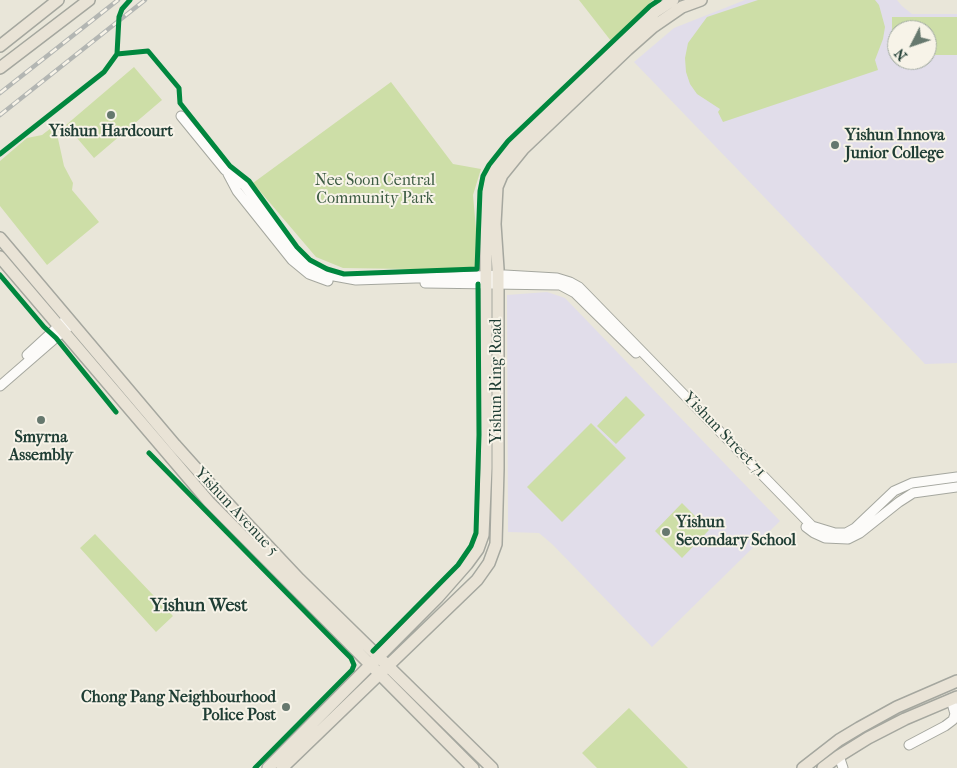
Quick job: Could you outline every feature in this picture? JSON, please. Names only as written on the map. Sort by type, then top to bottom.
[{"type":"main road","points":[[0,46],[58,0]]},
{"type":"main road","points":[[0,68],[88,0]]},
{"type":"main road","name":"Yishun Ring Road","points":[[282,768],[477,580],[488,562],[496,544],[498,469],[492,279],[486,199],[488,182],[495,167],[516,142],[655,12],[673,0]]},
{"type":"main road","name":"Yishun Ring Road","points":[[268,768],[455,578],[478,549],[483,535],[495,200],[499,180],[509,164],[523,148],[653,27],[682,7],[701,0]]},
{"type":"main road","name":"Yishun Avenue 5","points":[[0,238],[65,325],[209,502],[473,768]]},
{"type":"main road","name":"Yishun Avenue 5","points":[[0,257],[299,579],[492,768]]},
{"type":"main road","points":[[803,768],[839,740],[859,728],[897,707],[957,681]]},
{"type":"main road","points":[[823,768],[838,756],[868,738],[954,698]]},
{"type":"street","points":[[181,116],[226,170],[237,191],[284,252],[301,268],[320,279],[362,284],[492,279]]},
{"type":"street","name":"Yishun Street 71","points":[[492,279],[557,278],[579,287],[812,526],[834,533],[846,533],[855,528],[894,491],[912,483],[957,477]]},
{"type":"street","name":"Yishun Street 71","points":[[492,279],[560,285],[575,293],[814,533],[825,538],[848,539],[860,533],[913,493],[957,487]]},
{"type":"street","points":[[0,378],[65,325]]},
{"type":"street","points":[[0,386],[65,325]]},
{"type":"street","points":[[894,491],[902,500]]},
{"type":"street","points":[[909,744],[953,720],[956,714],[954,698]]},
{"type":"street","points":[[838,756],[843,768]]},
{"type":"shaded area","name":"Yishun Innova Junior College","points":[[745,0],[897,0],[912,14],[957,14],[957,363],[925,364],[634,62],[674,28]]},
{"type":"shaded area","points":[[547,292],[565,298],[780,521],[652,647],[539,533],[508,532],[507,295]]},
{"type":"green space","points":[[579,0],[653,0],[611,41]]},
{"type":"green space","points":[[758,0],[875,0],[879,5],[885,27],[883,39],[875,60],[878,70],[723,122],[718,112],[720,109],[697,94],[690,84],[686,72],[685,58],[688,43],[707,17]]},
{"type":"green space","points":[[892,17],[957,17],[957,55],[937,55],[937,20],[892,20]]},
{"type":"green space","name":"Yishun Hardcourt","points":[[134,67],[162,100],[94,158],[66,125]]},
{"type":"green space","name":"Nee Soon Central Community Park","points":[[391,82],[453,164],[481,169],[473,195],[479,263],[472,270],[343,268],[316,257],[253,183]]},
{"type":"green space","points":[[55,125],[64,166],[73,183],[72,190],[99,222],[47,265],[0,206],[0,161],[27,138],[42,135]]},
{"type":"green space","points":[[626,396],[645,415],[616,444],[597,426]]},
{"type":"green space","points":[[591,423],[626,458],[562,522],[527,487]]},
{"type":"green space","points":[[682,503],[709,530],[682,558],[655,531]]},
{"type":"green space","points":[[95,534],[173,616],[156,632],[80,548]]},
{"type":"green space","points":[[629,708],[688,768],[597,768],[582,753]]},
{"type":"railway","points":[[0,93],[118,0]]},
{"type":"railway","points":[[0,115],[145,0]]},
{"type":"cycle path","points":[[0,154],[104,72],[117,54],[119,17],[122,9],[130,0]]},
{"type":"cycle path","points":[[117,54],[148,51],[179,88],[180,103],[230,166],[249,181],[297,247],[310,260],[327,269],[344,274],[477,269],[480,191],[483,176],[489,165],[508,141],[650,6],[659,0]]},
{"type":"cycle path","points":[[0,275],[44,327],[56,338],[116,412]]},
{"type":"cycle path","points":[[373,651],[458,565],[471,546],[476,533],[479,435],[478,284]]},
{"type":"cycle path","points":[[149,453],[351,658],[354,665],[352,670],[255,768]]},
{"type":"place","name":"Yishun Hardcourt","points":[[111,115]]},
{"type":"place","name":"Yishun Innova Junior College","points":[[835,145]]},
{"type":"place","name":"Smyrna Assembly","points":[[41,420]]},
{"type":"place","name":"Yishun Secondary School","points":[[666,532]]},
{"type":"place","name":"Chong Pang Neighbourhood Police Post","points":[[286,707]]},
{"type":"district","name":"Yishun West","points":[[199,607]]}]
